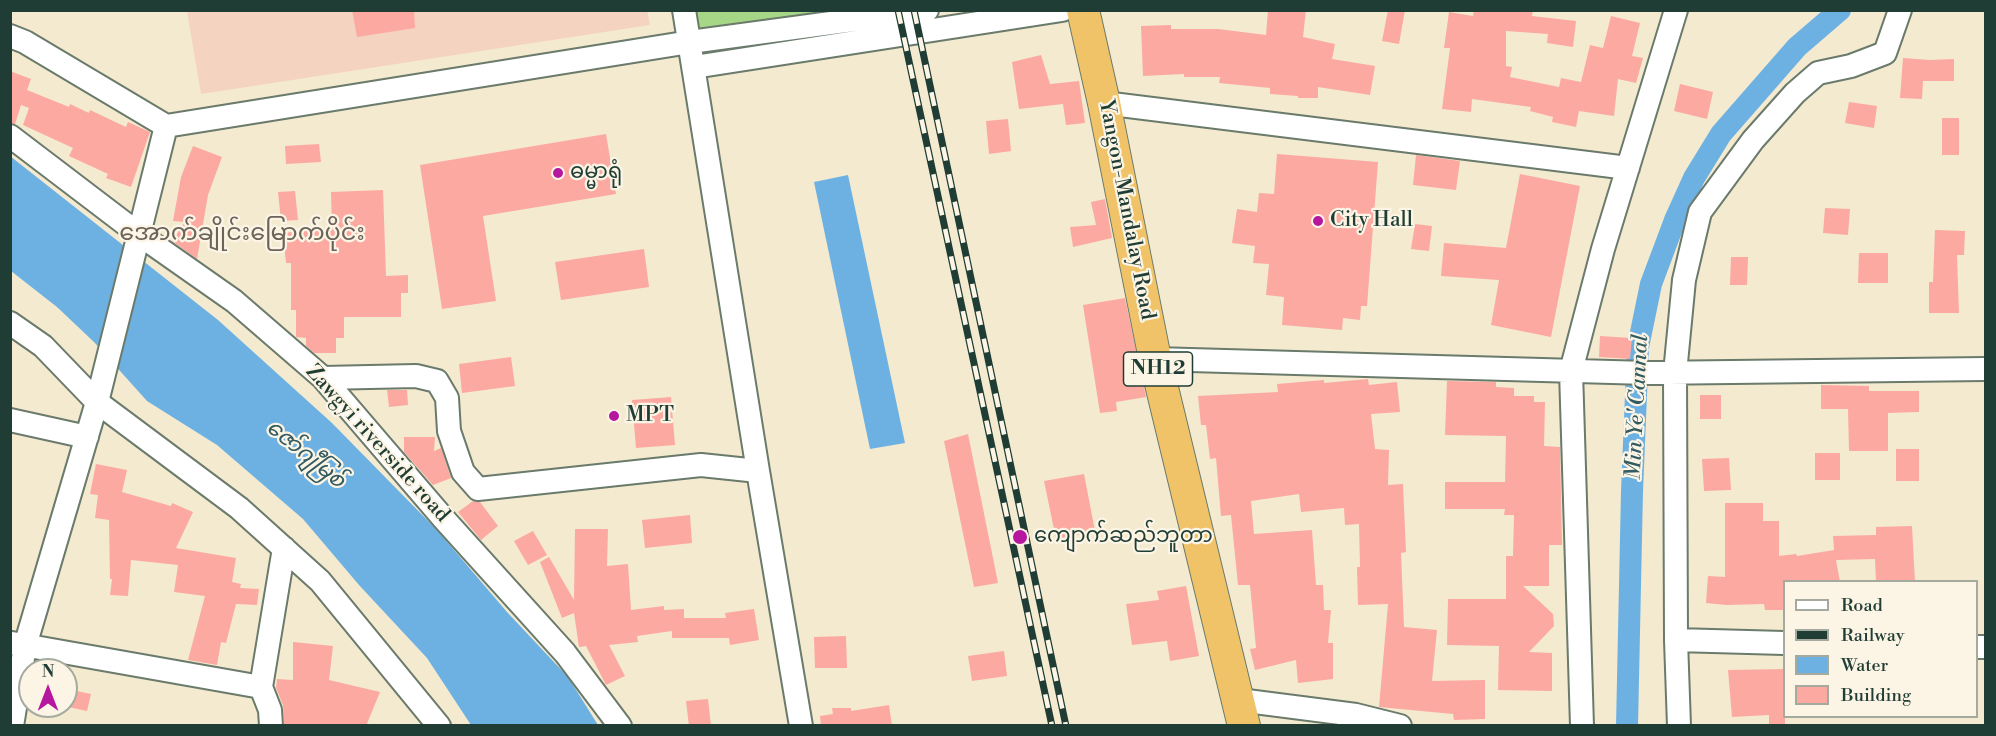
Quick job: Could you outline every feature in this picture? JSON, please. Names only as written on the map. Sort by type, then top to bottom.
[{"type":"highway","name":"Yangon-Mandalay Road","points":[[1083,10],[1155,359],[1241,713]]},
{"type":"street","points":[[684,10],[801,726]]},
{"type":"street","points":[[10,36],[25,42],[165,126],[690,42],[927,10]]},
{"type":"street","points":[[694,67],[1062,10]]},
{"type":"street","points":[[1582,726],[1571,372],[1603,249],[1676,10]]},
{"type":"street","points":[[1679,726],[1676,640],[1675,373],[1684,280],[1700,212],[1754,140],[1795,93],[1818,73],[1851,66],[1885,53],[1900,10]]},
{"type":"street","points":[[1104,103],[1628,168]]},
{"type":"street","points":[[12,726],[18,644],[97,402],[140,235],[165,126]]},
{"type":"street","name":"Zawgyi riverside road","points":[[10,136],[140,235],[234,301],[323,378],[443,518],[565,653],[620,726]]},
{"type":"street","points":[[10,323],[43,346],[97,402],[239,508],[320,581],[439,726]]},
{"type":"street","points":[[1155,359],[1647,373],[1986,369]]},
{"type":"street","points":[[323,378],[416,376],[437,381],[447,398],[448,431],[463,472],[478,489],[701,465],[758,471]]},
{"type":"street","points":[[10,420],[87,437]]},
{"type":"street","points":[[271,726],[270,710],[261,687],[284,548]]},
{"type":"street","points":[[1676,640],[1783,643]]},
{"type":"street","points":[[18,644],[261,687]]},
{"type":"street","points":[[1241,713],[1356,715],[1400,726]]},
{"type":"shaded area","points":[[647,10],[650,25],[201,94],[187,11]]},
{"type":"green space","points":[[684,10],[835,11],[690,42]]},
{"type":"water","name":"ဇော်ဂျီမြစ်","points":[[10,156],[218,320],[332,423],[437,530],[507,612],[568,677],[598,725],[471,725],[427,658],[359,585],[303,519],[217,445],[147,401],[94,342],[57,307],[11,271]]},
{"type":"water","points":[[848,175],[905,443],[870,449],[814,182]]},
{"type":"building","points":[[352,10],[414,10],[415,28],[357,37]]},
{"type":"building","points":[[1268,10],[1306,10],[1303,37],[1335,44],[1332,59],[1375,66],[1370,95],[1318,87],[1318,98],[1298,98],[1298,96],[1270,94],[1270,88],[1219,83],[1220,77],[1184,77],[1184,74],[1143,76],[1141,26],[1171,25],[1171,29],[1218,29],[1266,35]]},
{"type":"building","points":[[1388,10],[1405,10],[1399,44],[1382,41]]},
{"type":"building","points":[[1474,10],[1533,10],[1532,16],[1576,21],[1573,47],[1547,43],[1548,34],[1506,31],[1506,66],[1512,67],[1510,77],[1559,87],[1561,78],[1581,82],[1590,45],[1603,48],[1611,16],[1640,23],[1632,56],[1643,58],[1636,83],[1618,79],[1614,116],[1579,111],[1576,127],[1552,122],[1553,117],[1530,111],[1531,107],[1472,99],[1471,112],[1442,109],[1450,48],[1444,48],[1449,12],[1473,16]]},
{"type":"building","points":[[1041,55],[1050,84],[1079,81],[1085,123],[1066,125],[1063,104],[1019,109],[1012,62]]},
{"type":"building","points":[[1903,58],[1954,59],[1954,81],[1923,81],[1922,99],[1900,98]]},
{"type":"building","points":[[10,71],[31,79],[27,90],[69,107],[70,104],[89,113],[90,110],[126,127],[128,122],[150,132],[131,187],[106,178],[108,174],[69,156],[73,148],[23,125],[29,108],[21,105],[15,124],[10,123]]},
{"type":"building","points":[[1680,84],[1713,92],[1707,119],[1674,111]]},
{"type":"building","points":[[1849,102],[1877,106],[1874,128],[1845,123]]},
{"type":"building","points":[[1942,118],[1959,118],[1959,155],[1942,155]]},
{"type":"building","points":[[1008,119],[1011,151],[989,154],[986,121]]},
{"type":"building","points":[[606,134],[616,194],[483,216],[496,301],[442,309],[420,165]]},
{"type":"building","points":[[319,144],[321,162],[286,164],[285,146]]},
{"type":"building","points":[[193,146],[222,157],[208,195],[197,259],[172,241],[185,222],[173,221],[181,177]]},
{"type":"building","points":[[1277,154],[1378,162],[1367,306],[1361,306],[1360,320],[1343,318],[1342,330],[1282,325],[1284,297],[1266,295],[1269,264],[1253,263],[1255,246],[1232,243],[1237,209],[1257,212],[1259,193],[1274,194]]},
{"type":"building","points":[[1416,155],[1460,161],[1456,190],[1413,185]]},
{"type":"building","points":[[1520,174],[1580,186],[1551,337],[1491,325],[1499,280],[1441,276],[1444,243],[1506,248]]},
{"type":"building","points":[[383,190],[386,276],[408,275],[408,293],[401,293],[401,317],[344,317],[344,338],[336,338],[336,353],[314,353],[306,346],[306,338],[296,337],[296,310],[291,310],[291,263],[286,263],[283,233],[332,228],[331,192]]},
{"type":"building","points":[[295,191],[298,220],[281,221],[278,192]]},
{"type":"building","points":[[1105,199],[1112,238],[1073,247],[1070,227],[1096,225],[1091,202]]},
{"type":"building","points":[[1825,208],[1850,209],[1848,235],[1823,233]]},
{"type":"building","points":[[1415,224],[1432,226],[1429,251],[1411,249]]},
{"type":"building","points":[[1935,230],[1965,231],[1964,255],[1957,255],[1959,313],[1929,313],[1929,282],[1933,282]]},
{"type":"building","points":[[644,249],[649,287],[561,300],[555,262]]},
{"type":"building","points":[[1859,253],[1888,253],[1888,283],[1858,283]]},
{"type":"building","points":[[1731,257],[1748,257],[1747,285],[1730,285]]},
{"type":"building","points":[[1125,298],[1146,397],[1116,402],[1117,411],[1100,413],[1083,305]]},
{"type":"building","points":[[1600,336],[1632,338],[1630,359],[1599,357]]},
{"type":"building","points":[[511,357],[515,386],[462,393],[459,364]]},
{"type":"building","points":[[1368,379],[1369,385],[1397,382],[1400,412],[1371,414],[1375,449],[1389,450],[1388,485],[1403,484],[1406,552],[1401,553],[1404,627],[1437,630],[1432,681],[1485,680],[1485,719],[1454,720],[1453,714],[1379,707],[1388,604],[1358,605],[1359,524],[1345,525],[1344,508],[1301,512],[1299,494],[1251,501],[1254,534],[1312,530],[1316,585],[1323,585],[1324,610],[1331,610],[1328,643],[1333,643],[1333,679],[1298,683],[1296,660],[1255,670],[1250,649],[1256,648],[1250,585],[1238,585],[1231,515],[1221,516],[1216,458],[1210,459],[1206,425],[1201,425],[1198,396],[1278,392],[1277,384]]},
{"type":"building","points":[[1447,381],[1496,382],[1496,387],[1514,388],[1514,396],[1534,396],[1534,402],[1545,402],[1544,446],[1560,447],[1562,545],[1549,545],[1549,586],[1523,586],[1553,614],[1554,626],[1529,652],[1552,653],[1552,691],[1498,690],[1499,646],[1447,645],[1448,599],[1506,599],[1506,556],[1513,556],[1514,515],[1504,515],[1505,509],[1445,509],[1445,482],[1505,482],[1506,436],[1445,435]]},
{"type":"building","points":[[1821,385],[1869,386],[1869,391],[1919,391],[1919,412],[1888,413],[1888,451],[1849,451],[1848,409],[1821,409]]},
{"type":"building","points":[[387,390],[407,390],[408,405],[389,407]]},
{"type":"building","points":[[1700,395],[1721,395],[1721,419],[1700,419]]},
{"type":"building","points":[[671,397],[675,445],[636,448],[632,400]]},
{"type":"building","points":[[968,434],[998,583],[974,587],[944,441]]},
{"type":"building","points":[[404,437],[435,437],[434,451],[441,448],[451,478],[433,485],[404,452]]},
{"type":"building","points":[[1896,449],[1919,449],[1919,481],[1896,481]]},
{"type":"building","points":[[1815,453],[1840,453],[1840,480],[1815,480]]},
{"type":"building","points":[[1729,458],[1731,490],[1704,491],[1702,459]]},
{"type":"building","points":[[96,464],[127,470],[122,492],[171,506],[172,503],[193,512],[176,548],[236,558],[232,582],[241,584],[240,588],[259,589],[257,605],[236,604],[226,643],[221,642],[217,665],[188,660],[205,596],[174,592],[178,565],[131,560],[128,596],[110,595],[112,579],[110,579],[109,520],[95,518],[98,495],[90,494]]},
{"type":"building","name":"ကျောက်ဆည်ဘူတာ","points":[[1084,474],[1095,531],[1056,539],[1044,481]]},
{"type":"building","points":[[473,501],[480,502],[498,526],[481,540],[458,512]]},
{"type":"building","points":[[1725,503],[1763,503],[1763,521],[1779,521],[1779,556],[1796,554],[1797,556],[1834,550],[1833,536],[1876,535],[1876,527],[1912,526],[1915,580],[1876,580],[1875,559],[1836,560],[1840,580],[1783,580],[1783,610],[1765,610],[1764,604],[1706,603],[1708,576],[1725,577]]},
{"type":"building","points":[[690,515],[692,543],[645,548],[642,520]]},
{"type":"building","points":[[575,529],[608,529],[607,566],[628,564],[631,610],[664,606],[664,610],[684,609],[684,618],[726,618],[725,613],[754,609],[759,640],[730,645],[729,638],[672,638],[672,631],[637,636],[638,642],[609,645],[625,676],[606,685],[586,646],[579,647],[574,613],[562,618],[540,562],[549,557],[574,600]]},
{"type":"building","points":[[533,531],[547,555],[528,565],[514,541]]},
{"type":"building","points":[[1186,586],[1199,656],[1170,661],[1167,641],[1132,645],[1126,604],[1159,600],[1157,591]]},
{"type":"building","points":[[846,636],[847,668],[815,668],[814,637]]},
{"type":"building","points":[[293,642],[333,646],[329,680],[380,692],[366,726],[284,726],[283,705],[276,688],[277,679],[293,680]]},
{"type":"building","points":[[1004,651],[1007,676],[972,681],[968,656]]},
{"type":"building","points":[[1783,669],[1785,726],[1769,726],[1769,715],[1732,717],[1728,670]]},
{"type":"building","points":[[78,691],[91,694],[87,711],[78,709]]},
{"type":"building","points":[[708,699],[711,726],[689,726],[686,701]]},
{"type":"building","points":[[889,705],[892,726],[821,726],[820,716],[833,714],[832,708],[851,708],[851,711]]},
{"type":"waterway","name":"Min Ye' Cannal","points":[[1627,726],[1632,491],[1638,347],[1651,284],[1675,220],[1694,178],[1721,134],[1797,47],[1840,10]]},
{"type":"railway","points":[[898,10],[1052,726]]},
{"type":"railway","points":[[914,10],[1066,726]]},
{"type":"place","name":"ဓမ္မာရုံ","points":[[558,173]]},
{"type":"place","name":"City Hall","points":[[1318,221]]},
{"type":"place","name":"MPT","points":[[614,416]]},
{"type":"place","name":"ကျောက်ဆည်ဘူတာ","points":[[1020,537]]},
{"type":"district","name":"အောက်ချိုင်းမြောက်ပိုင်း","points":[[242,234]]}]
